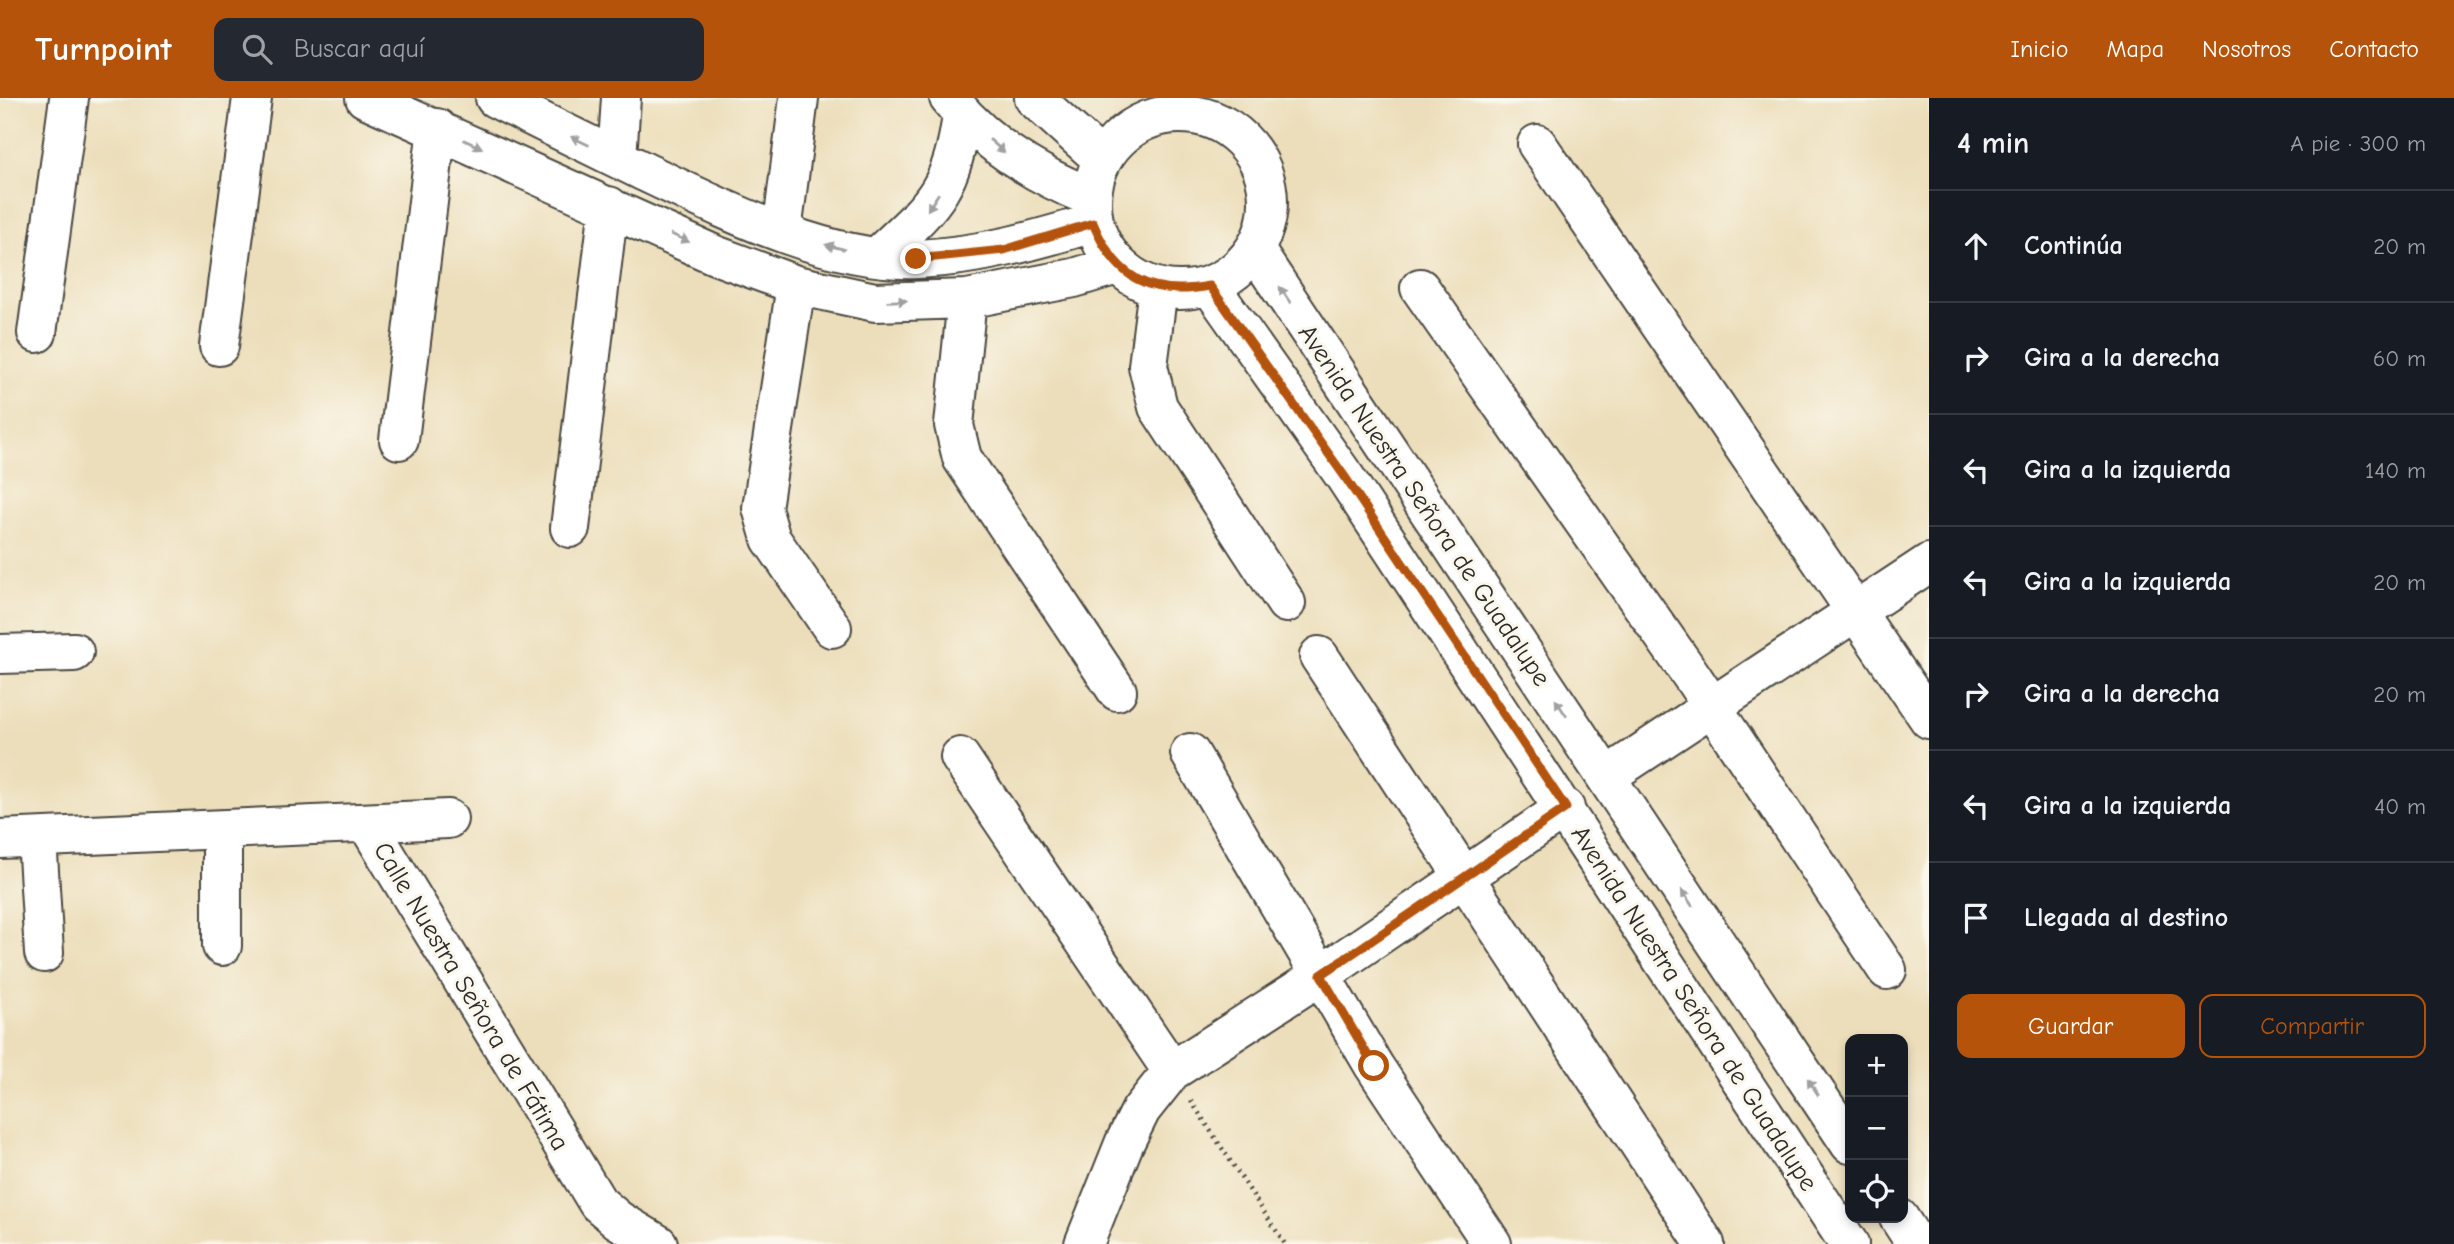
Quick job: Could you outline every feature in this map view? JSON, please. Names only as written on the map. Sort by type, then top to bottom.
[{"type":"street","points":[[37,333],[69,98]]},
{"type":"street","points":[[219,346],[252,98]]},
{"type":"street","points":[[365,98],[715,255],[796,285],[875,302],[967,299],[1074,278],[1116,265]]},
{"type":"street","points":[[495,98],[730,213],[782,232],[877,257],[916,259],[1004,250],[1092,210]]},
{"type":"street","points":[[617,158],[621,98]]},
{"type":"street","points":[[782,232],[799,98]]},
{"type":"street","points":[[1034,98],[1102,159]]},
{"type":"street","points":[[877,257],[926,212],[948,178],[958,150],[956,107]]},
{"type":"street","points":[[956,107],[1007,154],[1092,210]]},
{"type":"street","points":[[1190,112],[1219,121],[1244,138],[1261,163],[1269,192],[1266,222],[1255,250],[1235,272],[1210,286],[1184,291],[1158,288],[1136,280],[1116,265],[1102,246],[1092,210],[1102,159],[1132,129],[1153,118],[1190,112]]},
{"type":"street","points":[[399,440],[437,128]]},
{"type":"street","points":[[1537,144],[1929,719]]},
{"type":"street","points":[[570,528],[609,206]]},
{"type":"street","name":"Avenida Nuestra Señora de Guadalupe","points":[[1255,250],[1845,1136]]},
{"type":"street","points":[[796,285],[762,508],[771,539],[832,628]]},
{"type":"street","name":"Avenida Nuestra Señora de Guadalupe","points":[[1210,286],[1345,477],[1566,808],[1849,1244]]},
{"type":"street","points":[[1158,288],[1148,366],[1158,408],[1286,603]]},
{"type":"street","points":[[1420,288],[1711,707],[1887,970]]},
{"type":"street","points":[[967,299],[954,425],[962,458],[1117,691]]},
{"type":"street","points":[[1607,776],[1929,563]]},
{"type":"street","points":[[0,654],[74,652]]},
{"type":"street","points":[[1319,656],[1705,1244]]},
{"type":"street","points":[[1190,752],[1374,1066],[1492,1244]]},
{"type":"street","points":[[960,757],[1172,1071]]},
{"type":"street","points":[[1084,1244],[1124,1144],[1141,1110],[1172,1071],[1321,975],[1566,808]]},
{"type":"street","points":[[368,825],[448,820]]},
{"type":"street","name":"Calle Nuestra Señora de Fátima","points":[[18,839],[368,825],[598,1203],[618,1220],[658,1244]]},
{"type":"street","points":[[222,832],[222,946]]},
{"type":"street","points":[[18,839],[44,953]]},
{"type":"street","points":[[1902,1223],[1916,1244]]},
{"type":"path","points":[[1172,1071],[1285,1244]]},
{"type":"route","points":[[916,259],[1004,250],[1093,223],[1102,246],[1116,265],[1136,280],[1158,288],[1184,291],[1210,286],[1345,477],[1566,808],[1321,975],[1374,1066]]}]
